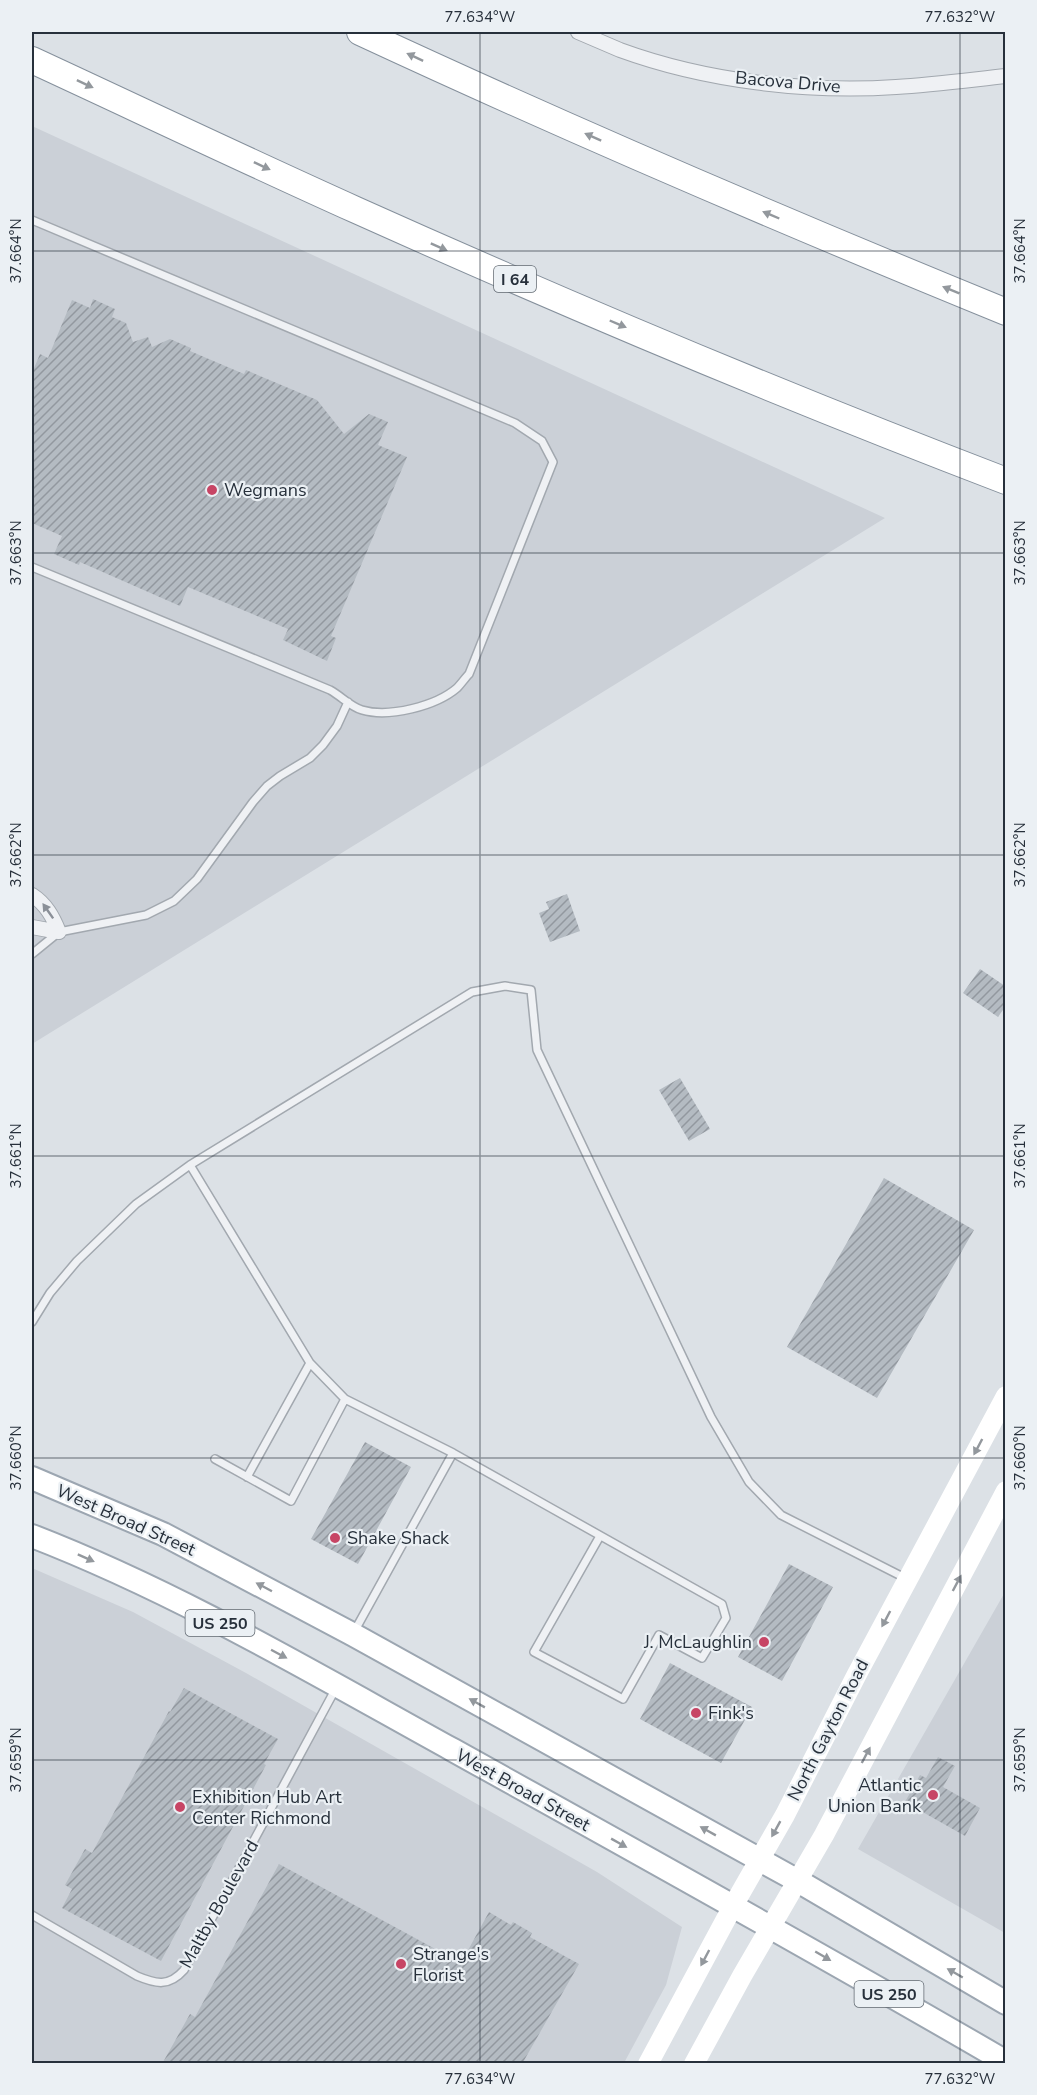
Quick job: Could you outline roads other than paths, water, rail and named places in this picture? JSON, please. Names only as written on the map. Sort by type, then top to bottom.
[{"type":"highway","points":[[360,32],[831,241],[1005,312]]},
{"type":"highway","name":"I 64","points":[[32,60],[354,209],[515,280],[780,392],[1005,481]]},
{"type":"main road","name":"North Gayton Road","points":[[648,2064],[1005,1396]]},
{"type":"main road","name":"West Broad Street","points":[[32,1478],[164,1534],[352,1634],[798,1881],[1005,2003]]},
{"type":"main road","points":[[694,2064],[743,1974],[798,1881],[1005,1491]]},
{"type":"main road","name":"West Broad Street","points":[[32,1536],[166,1595],[337,1686],[772,1927],[1005,2062]]},
{"type":"street","name":"Bacova Drive","points":[[578,32],[621,50],[687,69],[756,82],[815,88],[896,87],[1005,76]]},
{"type":"street","points":[[32,895],[40,900],[59,933]]},
{"type":"street","points":[[32,927],[59,933]]},
{"type":"lane","points":[[32,220],[503,418],[542,441],[553,462],[469,674],[457,688],[441,698],[399,711],[360,710],[330,690],[32,567]]},
{"type":"lane","points":[[32,954],[59,933],[146,915],[174,901],[197,879],[267,786],[310,758],[323,745],[338,726],[348,702]]},
{"type":"lane","points":[[32,1322],[50,1293],[111,1226],[136,1204],[190,1166],[472,992],[505,986],[531,990],[537,1050],[711,1417],[749,1482],[781,1515],[907,1580]]},
{"type":"lane","points":[[190,1166],[310,1363],[345,1399],[453,1452],[722,1604],[726,1618],[702,1658],[659,1635],[623,1699],[534,1652],[600,1536]]},
{"type":"lane","points":[[247,1477],[310,1363]]},
{"type":"lane","points":[[215,1459],[291,1501],[345,1399]]},
{"type":"lane","points":[[352,1634],[453,1452]]},
{"type":"lane","name":"Maltby Boulevard","points":[[32,1915],[137,1976],[152,1982],[163,1983],[176,1978],[184,1970],[337,1686]]},
{"type":"place","name":"Wegmans","points":[[212,490]]},
{"type":"place","name":"Shake Shack","points":[[335,1538]]},
{"type":"place","name":"J. McLaughlin","points":[[764,1642]]},
{"type":"place","name":"Fink's","points":[[696,1713]]},
{"type":"place","name":"Atlantic Union Bank","points":[[933,1795]]},
{"type":"place","name":"Exhibition Hub Art Center Richmond","points":[[180,1807]]},
{"type":"place","name":"Strange's Florist","points":[[401,1964]]}]
